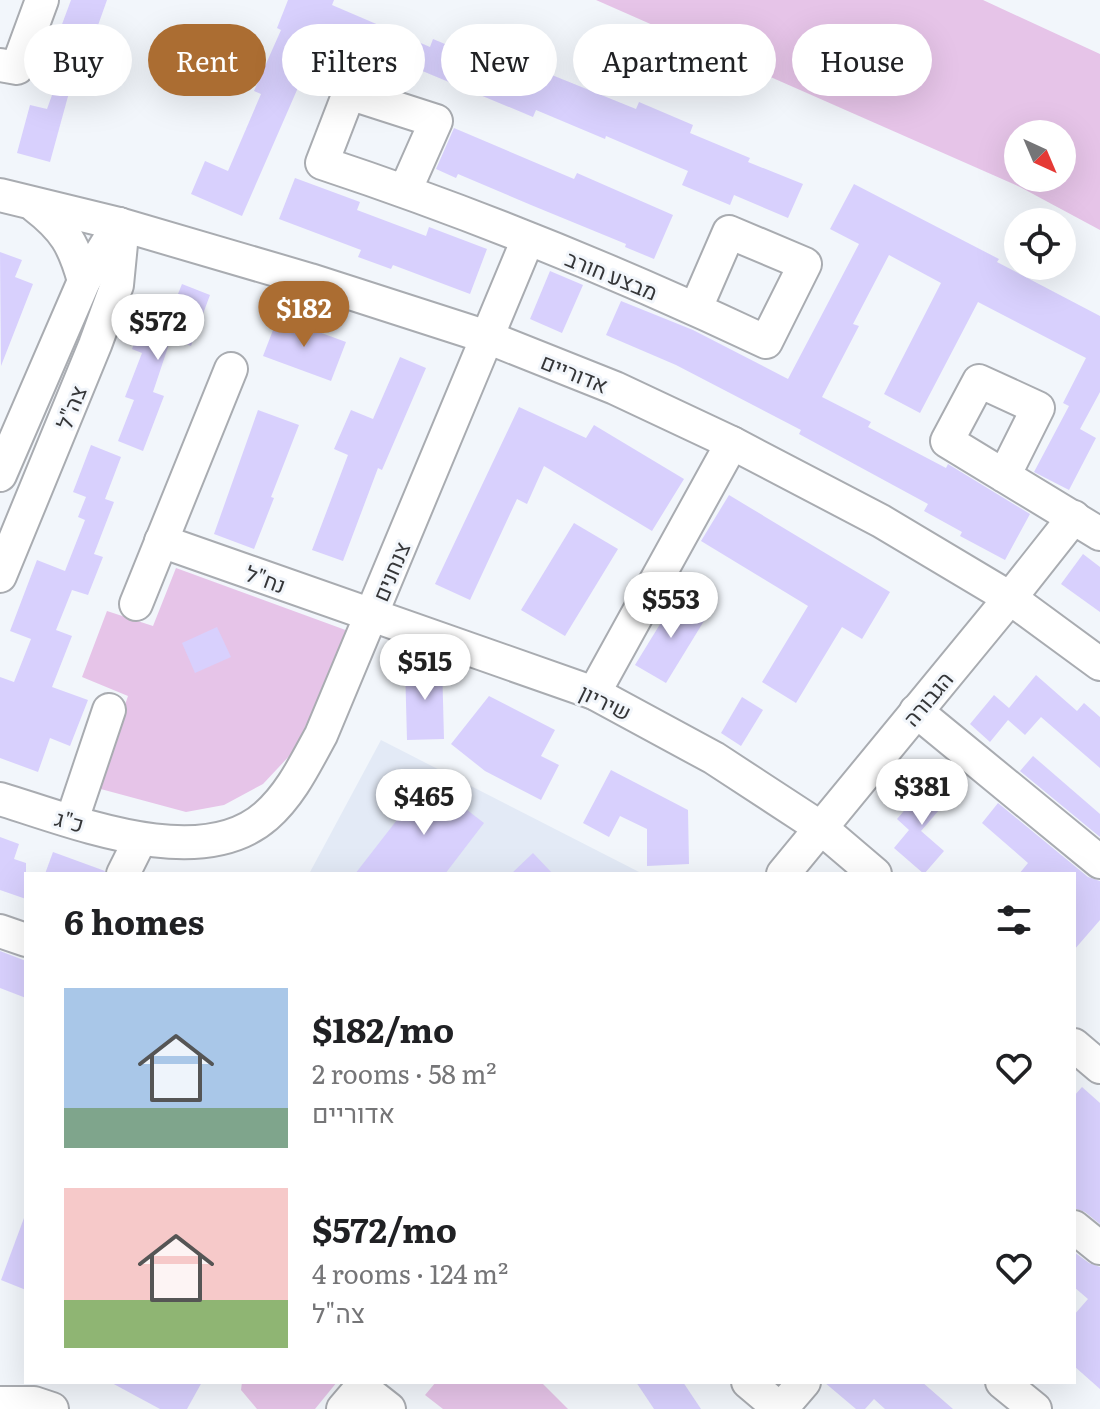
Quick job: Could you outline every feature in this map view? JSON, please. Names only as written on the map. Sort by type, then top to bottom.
[{"type":"street","points":[[0,65],[17,68],[42,0]]},
{"type":"street","name":"מבצע חורב","points":[[405,191],[696,308]]},
{"type":"street","name":"אדוריים","points":[[0,195],[167,237],[487,337],[615,388],[732,443],[881,521],[1010,598],[1100,664]]},
{"type":"street","points":[[33,204],[66,234],[77,253],[84,281]]},
{"type":"street","name":"צה\"ל","points":[[0,475],[84,281],[119,224]]},
{"type":"street","name":"צה\"ל","points":[[0,576],[117,285],[121,244],[119,224]]},
{"type":"street","points":[[117,285],[131,262],[167,237]]},
{"type":"street","name":"צנחנים","points":[[140,840],[177,843],[212,840],[242,830],[265,818],[291,789],[321,735],[528,239]]},
{"type":"street","points":[[136,604],[231,369]]},
{"type":"street","points":[[594,693],[732,443]]},
{"type":"street","points":[[1004,476],[1087,525]]},
{"type":"street","name":"הגבורה","points":[[785,872],[1010,598],[1087,525]]},
{"type":"street","name":"נח\"ל","points":[[161,541],[371,615]]},
{"type":"street","name":"שיריון","points":[[371,615],[594,693],[714,758],[821,828],[873,872]]},
{"type":"street","points":[[72,820],[109,710]]},
{"type":"street","points":[[916,711],[1100,862]]},
{"type":"street","name":"כ\"ג","points":[[0,799],[140,840]]},
{"type":"street","points":[[124,872],[140,840]]},
{"type":"street","points":[[0,931],[24,939]]},
{"type":"street","points":[[1076,1047],[1100,1067]]},
{"type":"street","points":[[1076,1229],[1100,1248]]},
{"type":"street","points":[[750,1384],[780,1409],[802,1384]]},
{"type":"street","points":[[1004,1384],[1035,1409]]},
{"type":"street","points":[[357,1393],[389,1409]]},
{"type":"street","points":[[0,1403],[34,1403],[52,1409]]},
{"type":"shaded area","points":[[596,0],[983,0],[1100,54],[1100,230],[1076,217],[1076,208],[1059,208],[1029,192],[1076,192],[1076,120],[1004,120],[1004,180],[814,96],[932,96],[932,24],[792,24],[792,86],[776,79],[776,24],[650,24]]},
{"type":"shaded area","points":[[176,568],[351,632],[293,752],[263,784],[224,805],[186,812],[97,788],[128,696],[82,677],[107,611],[153,626]]},
{"type":"shaded area","points":[[381,740],[639,872],[310,872]]},
{"type":"shaded area","points":[[242,1384],[335,1384],[315,1409],[257,1409],[241,1390]]},
{"type":"shaded area","points":[[434,1384],[543,1384],[568,1409],[443,1409],[425,1395]]},
{"type":"building","points":[[71,0],[107,0],[98,24],[62,24]]},
{"type":"building","points":[[288,0],[334,0],[332,5],[376,24],[282,24],[282,96],[294,96],[242,216],[191,194],[205,161],[228,171],[260,96],[266,96],[266,64],[281,30],[277,28]]},
{"type":"building","points":[[433,39],[441,42],[441,79],[425,72],[425,45],[430,47]]},
{"type":"building","points":[[557,77],[573,84],[573,96],[604,96],[636,109],[639,102],[693,125],[690,133],[750,158],[748,162],[803,184],[788,218],[734,195],[730,205],[682,185],[688,171],[536,110],[533,117],[483,96],[557,96]]},
{"type":"building","points":[[52,96],[68,96],[50,162],[17,153],[30,105],[47,109]]},
{"type":"building","points":[[454,128],[574,179],[577,173],[673,215],[654,259],[625,247],[626,244],[458,174],[456,178],[436,169]]},
{"type":"building","points":[[295,178],[360,202],[357,210],[426,236],[429,227],[487,249],[470,294],[393,265],[391,269],[358,257],[361,250],[279,219]]},
{"type":"building","points":[[854,184],[999,259],[997,262],[1004,266],[1004,280],[1031,280],[1100,316],[1100,392],[1080,429],[1096,438],[1069,490],[1034,472],[1069,406],[1063,403],[1086,358],[978,302],[920,413],[884,394],[941,283],[889,255],[853,324],[859,326],[822,397],[871,422],[868,427],[946,468],[948,464],[1030,514],[1005,560],[960,536],[962,532],[924,511],[928,504],[799,434],[801,430],[676,365],[606,335],[621,301],[693,330],[788,379],[859,244],[830,229]]},
{"type":"building","points":[[0,252],[22,260],[15,277],[33,284],[1,366]]},
{"type":"building","points":[[550,271],[583,285],[562,333],[530,319]]},
{"type":"building","points":[[182,284],[210,295],[191,346],[171,338],[153,392],[164,396],[143,451],[118,441],[134,400],[125,397],[142,353],[132,349],[144,316],[166,324]]},
{"type":"building","points":[[278,317],[346,342],[331,381],[263,356]]},
{"type":"building","points":[[400,357],[426,368],[382,470],[378,468],[343,561],[312,550],[348,455],[334,449],[351,410],[373,419]]},
{"type":"building","points":[[519,407],[586,438],[594,425],[684,479],[652,531],[544,466],[527,504],[517,499],[470,600],[435,584]]},
{"type":"building","points":[[258,410],[299,425],[254,549],[214,534]]},
{"type":"building","points":[[91,445],[121,457],[105,499],[114,502],[94,554],[103,557],[88,595],[72,590],[56,630],[72,636],[52,687],[88,700],[70,746],[50,738],[38,772],[0,758],[0,677],[14,682],[31,639],[10,631],[37,560],[65,571],[85,520],[78,517],[86,497],[73,492]]},
{"type":"building","points":[[729,495],[890,592],[862,639],[842,627],[796,703],[762,682],[808,606],[701,541]]},
{"type":"building","points":[[574,523],[618,549],[565,636],[521,610]]},
{"type":"building","points":[[1083,554],[1100,567],[1100,612],[1061,584]]},
{"type":"building","points":[[676,598],[707,616],[666,683],[635,665]]},
{"type":"building","points":[[217,627],[231,657],[195,673],[182,643]]},
{"type":"building","points":[[442,663],[444,739],[407,740],[405,665]]},
{"type":"building","points":[[1036,675],[1077,711],[1084,703],[1100,717],[1100,768],[1041,717],[1025,735],[1008,720],[990,742],[970,724],[994,695],[1009,708]]},
{"type":"building","points":[[489,696],[555,730],[541,756],[559,765],[541,800],[485,771],[451,744]]},
{"type":"building","points":[[742,697],[763,710],[741,746],[721,733]]},
{"type":"building","points":[[1033,756],[1100,814],[1100,837],[1020,771]]},
{"type":"building","points":[[611,770],[688,810],[689,864],[647,866],[647,829],[620,816],[609,837],[583,823]]},
{"type":"building","points":[[932,778],[952,795],[921,831],[944,851],[926,872],[922,872],[894,848],[909,830],[897,819]]},
{"type":"building","points":[[428,780],[484,823],[447,872],[357,872]]},
{"type":"building","points":[[998,803],[1088,877],[1100,881],[1100,920],[1076,948],[1076,872],[1021,872],[1028,863],[982,823]]},
{"type":"building","points":[[0,837],[19,844],[14,859],[26,863],[26,872],[24,898],[0,890]]},
{"type":"building","points":[[53,852],[105,871],[105,872],[46,872]]},
{"type":"building","points":[[533,853],[551,872],[513,872]]},
{"type":"building","points":[[0,951],[24,960],[24,997],[0,988]]},
{"type":"building","points":[[1082,1087],[1100,1103],[1100,1224],[1076,1209],[1076,1094]]},
{"type":"building","points":[[24,1218],[24,1289],[1,1280]]},
{"type":"building","points":[[1076,1253],[1100,1267],[1100,1389],[1076,1368],[1076,1313],[1088,1299],[1076,1289]]},
{"type":"building","points":[[114,1384],[201,1384],[187,1409],[160,1409]]},
{"type":"building","points":[[637,1384],[684,1384],[701,1409],[654,1409]]},
{"type":"building","points":[[826,1384],[924,1384],[953,1409],[885,1409],[874,1399],[865,1409],[856,1409]]}]
